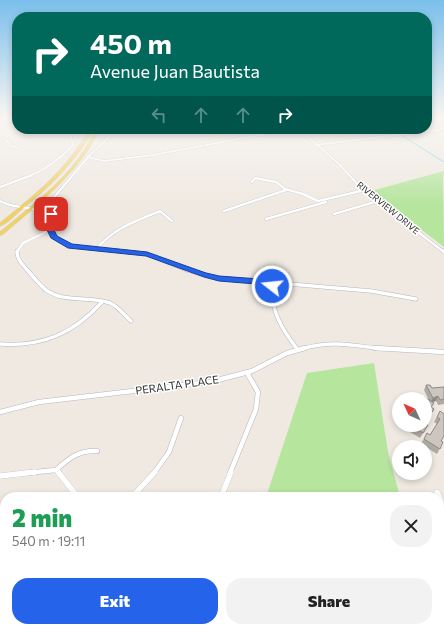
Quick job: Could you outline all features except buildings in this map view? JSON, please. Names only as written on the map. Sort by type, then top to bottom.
[{"type":"main road","points":[[0,225],[21,208],[64,167],[81,146]]},
{"type":"main road","points":[[0,234],[56,185],[75,164],[87,146]]},
{"type":"street","points":[[13,146],[17,148]]},
{"type":"street","points":[[0,187],[37,174],[54,164],[65,155],[72,146]]},
{"type":"street","points":[[44,209],[88,157],[99,146]]},
{"type":"street","points":[[88,157],[104,161],[153,155],[199,146]]},
{"type":"street","name":"RIVERVIEW DRIVE","points":[[318,146],[339,164],[366,191],[444,252]]},
{"type":"street","points":[[252,182],[253,179],[256,178],[276,182],[286,190],[322,202]]},
{"type":"street","points":[[224,210],[286,190]]},
{"type":"street","points":[[266,219],[322,202],[366,191]]},
{"type":"street","points":[[0,201],[21,208],[44,209],[51,214],[50,230],[54,238],[70,246],[147,254],[188,270],[219,278],[370,291],[416,299]]},
{"type":"street","points":[[334,214],[378,201]]},
{"type":"street","points":[[97,249],[103,239],[116,231],[160,211],[172,221]]},
{"type":"street","points":[[50,230],[36,235],[20,245],[16,252],[22,264],[48,292],[73,298],[102,302],[117,308],[130,321]]},
{"type":"street","points":[[273,283],[271,292],[274,308],[280,324],[297,349]]},
{"type":"street","points":[[0,344],[31,342],[48,339],[62,334],[77,327],[88,318],[102,302]]},
{"type":"street","name":"PERALTA PLACE","points":[[0,412],[39,402],[210,382],[247,373],[282,354],[319,344],[339,343],[390,350],[444,352]]},
{"type":"street","points":[[223,492],[256,409],[258,392],[247,373]]},
{"type":"street","points":[[138,492],[147,484],[162,464],[177,434],[181,418]]},
{"type":"street","points":[[0,476],[56,470],[77,452],[87,450],[97,451]]},
{"type":"street","points":[[56,470],[74,492]]},
{"type":"green space","points":[[444,171],[443,177],[444,247],[371,191]]},
{"type":"green space","points":[[374,363],[388,452],[392,467],[392,480],[395,480],[399,492],[268,492],[307,373]]},
{"type":"waterway","points":[[419,146],[444,162]]},
{"type":"route","points":[[51,214],[50,230],[54,238],[70,246],[147,254],[204,275],[219,278],[273,283],[272,286]]}]
